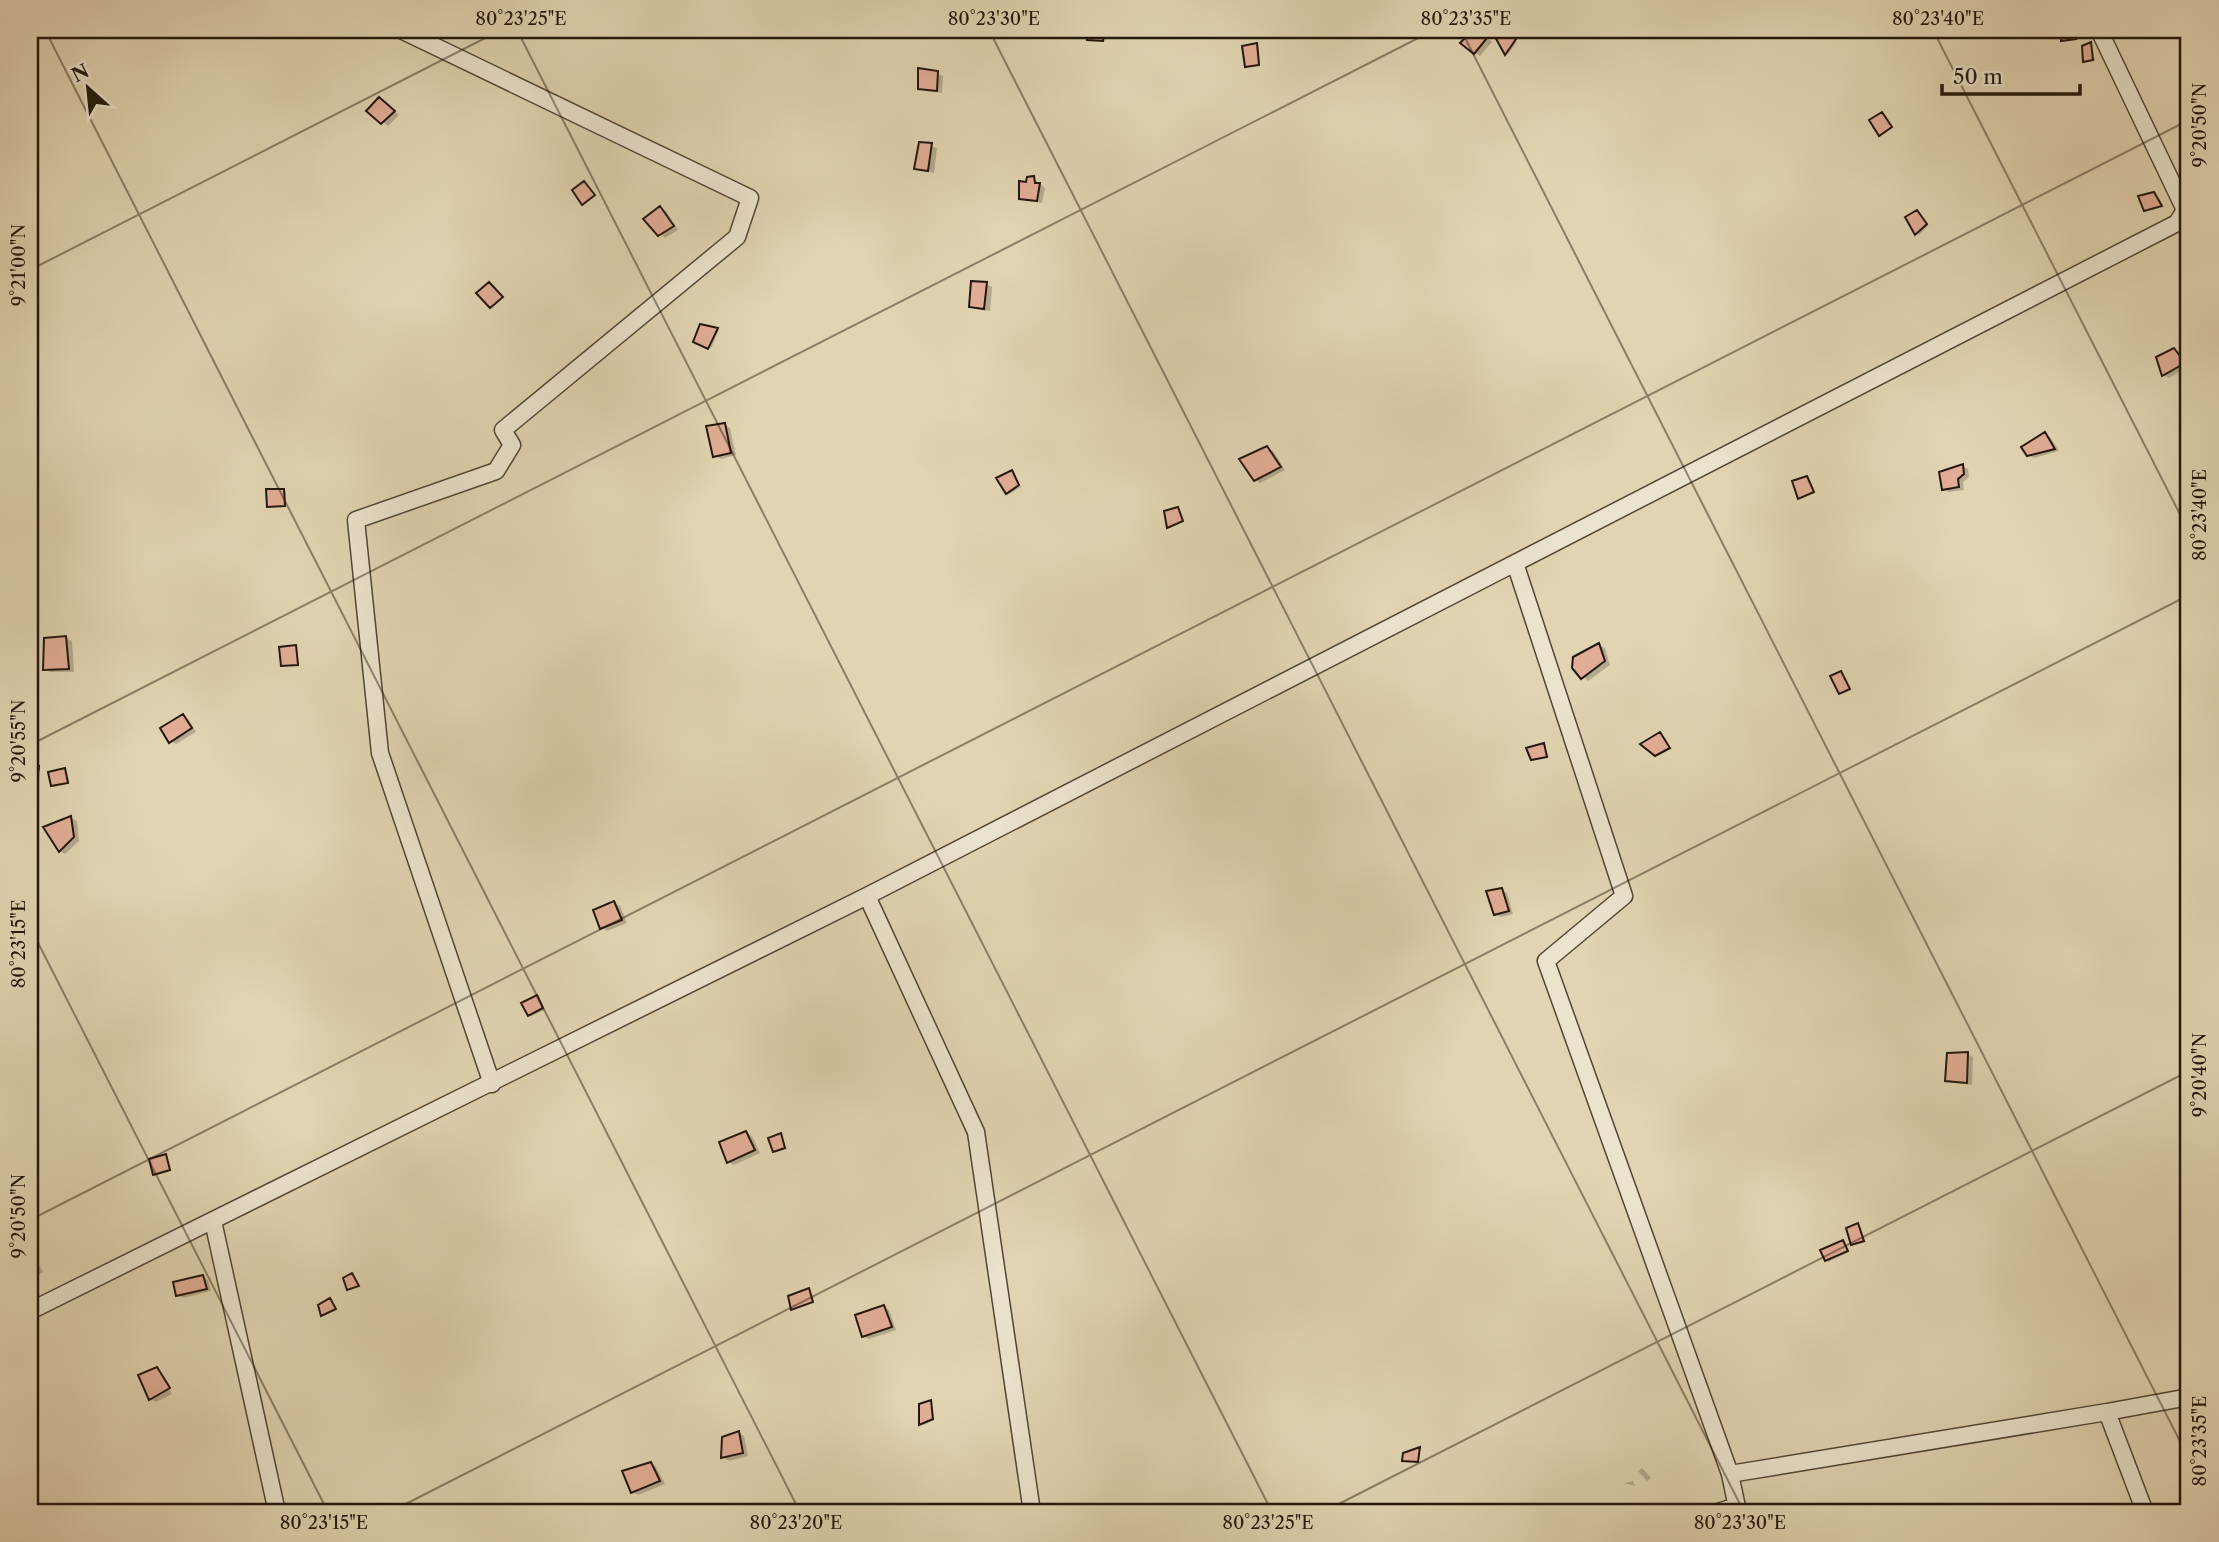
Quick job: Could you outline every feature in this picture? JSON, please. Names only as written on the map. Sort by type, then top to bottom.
[{"type":"street","points":[[401,30],[750,198],[737,237],[503,430],[512,445],[496,471],[356,520],[380,753],[492,1084]]},
{"type":"street","points":[[30,1311],[867,896],[2183,222],[2185,210],[2099,30]]},
{"type":"street","points":[[1515,563],[1623,897],[1546,961],[1730,1474],[1737,1509],[1718,1512]]},
{"type":"street","points":[[867,896],[976,1132],[1032,1512]]},
{"type":"street","points":[[213,1221],[276,1512]]},
{"type":"street","points":[[1730,1474],[2189,1397]]},
{"type":"street","points":[[2107,1412],[2145,1512]]},
{"type":"building","points":[[1086,30],[1103,30],[1103,41],[1087,40]]},
{"type":"building","points":[[1473,30],[1480,30],[1487,38],[1474,54],[1460,43]]},
{"type":"building","points":[[1505,30],[1516,39],[1505,55],[1494,35]]},
{"type":"building","points":[[2062,30],[2078,30],[2076,39],[2061,41]]},
{"type":"building","points":[[2091,42],[2093,60],[2083,62],[2082,46]]},
{"type":"building","points":[[1257,43],[1259,65],[1245,67],[1242,46]]},
{"type":"building","points":[[918,68],[938,71],[937,91],[918,89]]},
{"type":"building","points":[[379,97],[395,111],[381,124],[366,111]]},
{"type":"building","points":[[1882,112],[1892,127],[1879,136],[1869,120]]},
{"type":"building","points":[[919,142],[932,143],[928,171],[914,169]]},
{"type":"building","points":[[1034,176],[1035,183],[1040,183],[1037,201],[1019,199],[1019,181],[1026,182],[1027,177]]},
{"type":"building","points":[[584,181],[595,195],[582,205],[572,190]]},
{"type":"building","points":[[2154,192],[2162,206],[2144,211],[2138,196]]},
{"type":"building","points":[[660,206],[674,226],[658,236],[643,219]]},
{"type":"building","points":[[1917,210],[1927,224],[1915,235],[1905,217]]},
{"type":"building","points":[[971,281],[987,282],[984,309],[969,307]]},
{"type":"building","points":[[489,282],[503,297],[490,308],[476,293]]},
{"type":"building","points":[[700,324],[718,328],[708,349],[693,342]]},
{"type":"building","points":[[2174,348],[2185,363],[2162,376],[2156,357]]},
{"type":"building","points":[[725,423],[731,453],[713,457],[706,426]]},
{"type":"building","points":[[2045,432],[2055,449],[2027,456],[2021,447]]},
{"type":"building","points":[[1267,446],[1281,467],[1254,481],[1239,459]]},
{"type":"building","points":[[1963,464],[1964,474],[1958,479],[1959,487],[1942,490],[1939,472]]},
{"type":"building","points":[[1012,470],[1019,485],[1006,494],[996,478]]},
{"type":"building","points":[[1807,476],[1814,492],[1798,499],[1792,481]]},
{"type":"building","points":[[266,489],[284,489],[285,506],[267,507]]},
{"type":"building","points":[[1178,507],[1183,521],[1167,528],[1164,511]]},
{"type":"building","points":[[66,636],[69,669],[43,670],[44,638]]},
{"type":"building","points":[[1599,643],[1605,661],[1581,679],[1572,668],[1573,657]]},
{"type":"building","points":[[296,645],[298,665],[281,666],[279,647]]},
{"type":"building","points":[[1841,671],[1850,689],[1839,694],[1830,676]]},
{"type":"building","points":[[183,714],[192,728],[169,743],[160,728]]},
{"type":"building","points":[[1660,732],[1670,748],[1655,756],[1640,744]]},
{"type":"building","points":[[1544,743],[1547,757],[1531,760],[1526,748]]},
{"type":"building","points":[[30,765],[39,766],[37,781],[30,781]]},
{"type":"building","points":[[65,768],[68,783],[51,786],[48,772]]},
{"type":"building","points":[[71,816],[74,837],[59,852],[43,827]]},
{"type":"building","points":[[1502,888],[1509,911],[1494,915],[1486,891]]},
{"type":"building","points":[[614,901],[622,920],[600,929],[593,910]]},
{"type":"building","points":[[537,995],[543,1008],[528,1016],[521,1003]]},
{"type":"building","points":[[1968,1052],[1967,1083],[1945,1081],[1947,1053]]},
{"type":"building","points":[[746,1131],[755,1150],[727,1163],[719,1142]]},
{"type":"building","points":[[781,1133],[785,1148],[773,1152],[768,1138]]},
{"type":"building","points":[[166,1154],[170,1170],[153,1175],[149,1159]]},
{"type":"building","points":[[1858,1223],[1864,1241],[1851,1245],[1846,1228]]},
{"type":"building","points":[[1843,1240],[1848,1251],[1825,1261],[1820,1250]]},
{"type":"building","points":[[352,1273],[359,1286],[347,1290],[343,1278]]},
{"type":"building","points":[[203,1275],[207,1289],[176,1296],[173,1282]]},
{"type":"building","points":[[809,1288],[813,1302],[791,1310],[788,1296]]},
{"type":"building","points":[[330,1298],[336,1309],[321,1316],[318,1305]]},
{"type":"building","points":[[884,1305],[892,1327],[862,1337],[855,1315]]},
{"type":"building","points":[[157,1367],[170,1388],[149,1400],[138,1375]]},
{"type":"building","points":[[931,1400],[933,1419],[919,1425],[919,1404]]},
{"type":"building","points":[[739,1431],[743,1453],[721,1458],[722,1437]]},
{"type":"building","points":[[1420,1447],[1418,1462],[1402,1461],[1403,1453]]},
{"type":"building","points":[[651,1462],[660,1481],[631,1493],[622,1471]]}]
